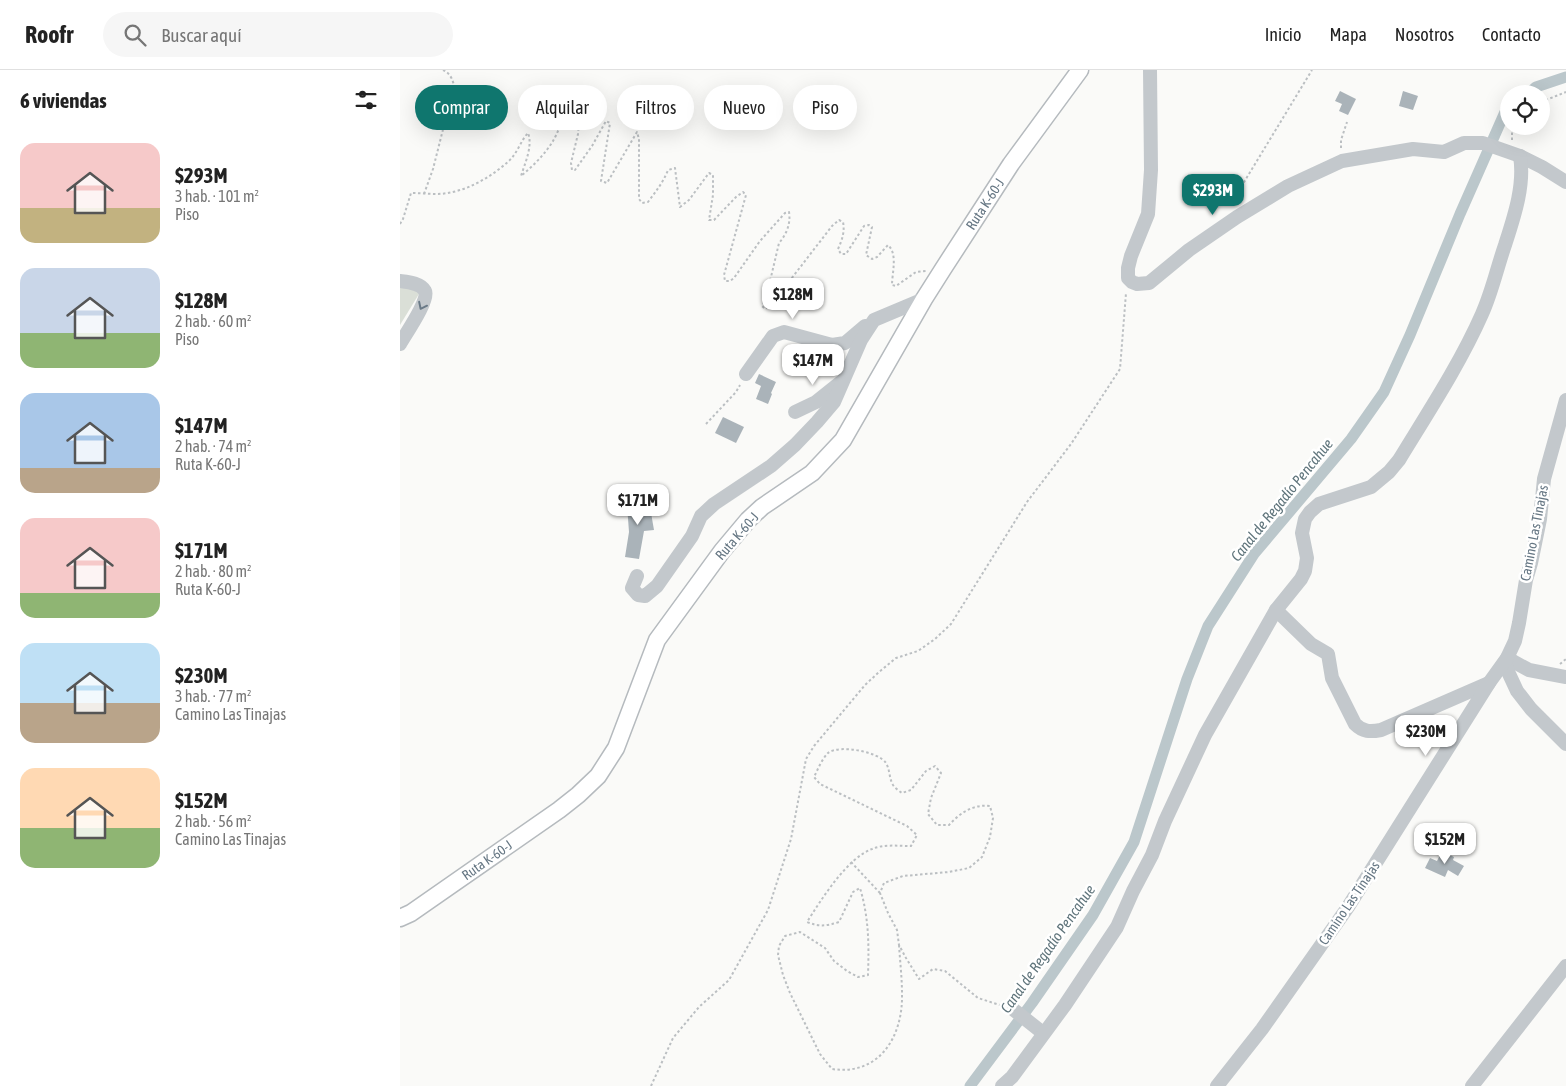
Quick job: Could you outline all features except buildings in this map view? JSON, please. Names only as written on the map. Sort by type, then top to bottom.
[{"type":"main road","name":"Ruta K-60-J","points":[[400,918],[411,913],[560,810],[598,776],[616,748],[651,654],[663,631],[722,551],[748,520],[762,507],[812,473],[843,440],[943,269],[1011,164],[1080,70]]},
{"type":"street","points":[[1150,70],[1150,200],[1148,214],[1128,268],[1128,278],[1137,284],[1149,283],[1189,250],[1237,217],[1288,186],[1342,161],[1413,149],[1444,152],[1464,143],[1483,142],[1520,156],[1566,182]]},
{"type":"street","points":[[1002,1086],[1012,1077],[1065,1005],[1117,926],[1152,855],[1165,821],[1205,735],[1276,610],[1306,571],[1307,558],[1302,533],[1304,519],[1318,504],[1371,487],[1389,472],[1448,379],[1482,314],[1510,228],[1521,187],[1522,169],[1520,156]]},
{"type":"street","points":[[400,281],[421,286],[427,295],[424,304],[400,344]]},
{"type":"street","points":[[746,374],[773,336],[784,332],[832,345],[845,343],[874,320],[924,299]]},
{"type":"street","points":[[637,576],[632,588],[638,595],[645,596],[657,586],[692,536],[701,516],[714,504],[771,466],[817,422],[834,402],[861,340],[874,320]]},
{"type":"street","points":[[795,412],[816,402],[844,380]]},
{"type":"street","name":"Camino Las Tinajas","points":[[1216,1086],[1262,1029],[1348,907],[1489,683],[1506,661],[1515,641],[1540,519],[1544,479],[1566,400]]},
{"type":"street","points":[[1276,610],[1311,644],[1328,654],[1332,678],[1355,724],[1360,729],[1369,732],[1381,730],[1489,683]]},
{"type":"street","points":[[1506,661],[1529,670],[1566,677]]},
{"type":"street","points":[[1506,661],[1517,691],[1531,709],[1566,744]]},
{"type":"street","points":[[1472,1086],[1566,966]]},
{"type":"street","points":[[1014,1010],[1043,1034]]},
{"type":"path","points":[[424,194],[433,169],[454,86],[453,79],[443,70]]},
{"type":"path","points":[[1237,217],[1235,197],[1312,70]]},
{"type":"path","points":[[400,224],[411,192],[424,194],[453,192],[483,180],[510,159],[520,148],[524,137],[528,133],[530,138],[528,154],[521,176],[553,142],[573,98],[582,92],[572,170],[575,170],[592,146],[606,121],[610,123],[602,181],[607,183],[637,132],[639,139],[639,199],[642,202],[648,202],[664,182],[668,170],[674,168],[680,207],[689,200],[709,173],[713,175],[713,195],[708,220],[714,220],[743,192],[746,196],[724,275],[725,281],[730,282],[734,278],[784,213],[789,212],[788,227],[779,243],[767,294],[762,306],[765,309],[832,226],[839,220],[843,222],[844,228],[838,249],[842,254],[846,254],[864,226],[869,225],[872,227],[866,255],[872,259],[877,257],[888,245],[891,248],[894,256],[892,285],[896,286],[916,272],[943,269]]},
{"type":"path","points":[[1550,98],[1566,92]]},
{"type":"path","points":[[1342,161],[1341,140],[1347,122]]},
{"type":"path","points":[[651,1086],[673,1038],[699,1007],[729,980],[768,910],[791,840],[806,759],[814,746],[865,685],[879,672],[896,658],[918,651],[950,624],[1027,502],[1071,444],[1120,369],[1128,278]]},
{"type":"path","points":[[706,424],[736,392],[746,374]]},
{"type":"path","points":[[852,862],[880,893],[897,930],[902,996],[898,1024],[890,1044],[877,1060],[860,1069],[845,1071],[832,1069],[820,1054],[790,993],[778,955],[779,946],[785,936],[800,932],[825,948],[834,961],[846,971],[858,978],[868,975],[869,932],[860,888],[853,892],[839,922],[826,926],[815,926],[807,922],[852,862],[872,849],[911,846],[917,835],[906,826],[820,784],[814,777],[828,753],[839,748],[873,755],[885,761],[893,786],[902,793],[911,790],[926,772],[935,766],[941,773],[930,798],[928,814],[937,825],[949,825],[957,817],[970,809],[981,805],[990,806],[993,818],[990,837],[982,857],[969,868],[950,872],[903,876],[884,883],[880,893]]},
{"type":"path","points":[[899,944],[919,979],[933,969],[945,971],[978,998],[1014,1010]]},
{"type":"shaded area","points":[[400,285],[417,290],[419,294],[400,325]]},
{"type":"waterway","name":"Canal de Regadío Pencahue","points":[[1542,85],[1566,77]]},
{"type":"waterway","name":"Canal de Regadío Pencahue","points":[[970,1086],[1032,1003],[1093,915],[1134,842],[1187,679],[1208,626],[1254,554],[1351,439],[1384,392],[1500,123]]}]
